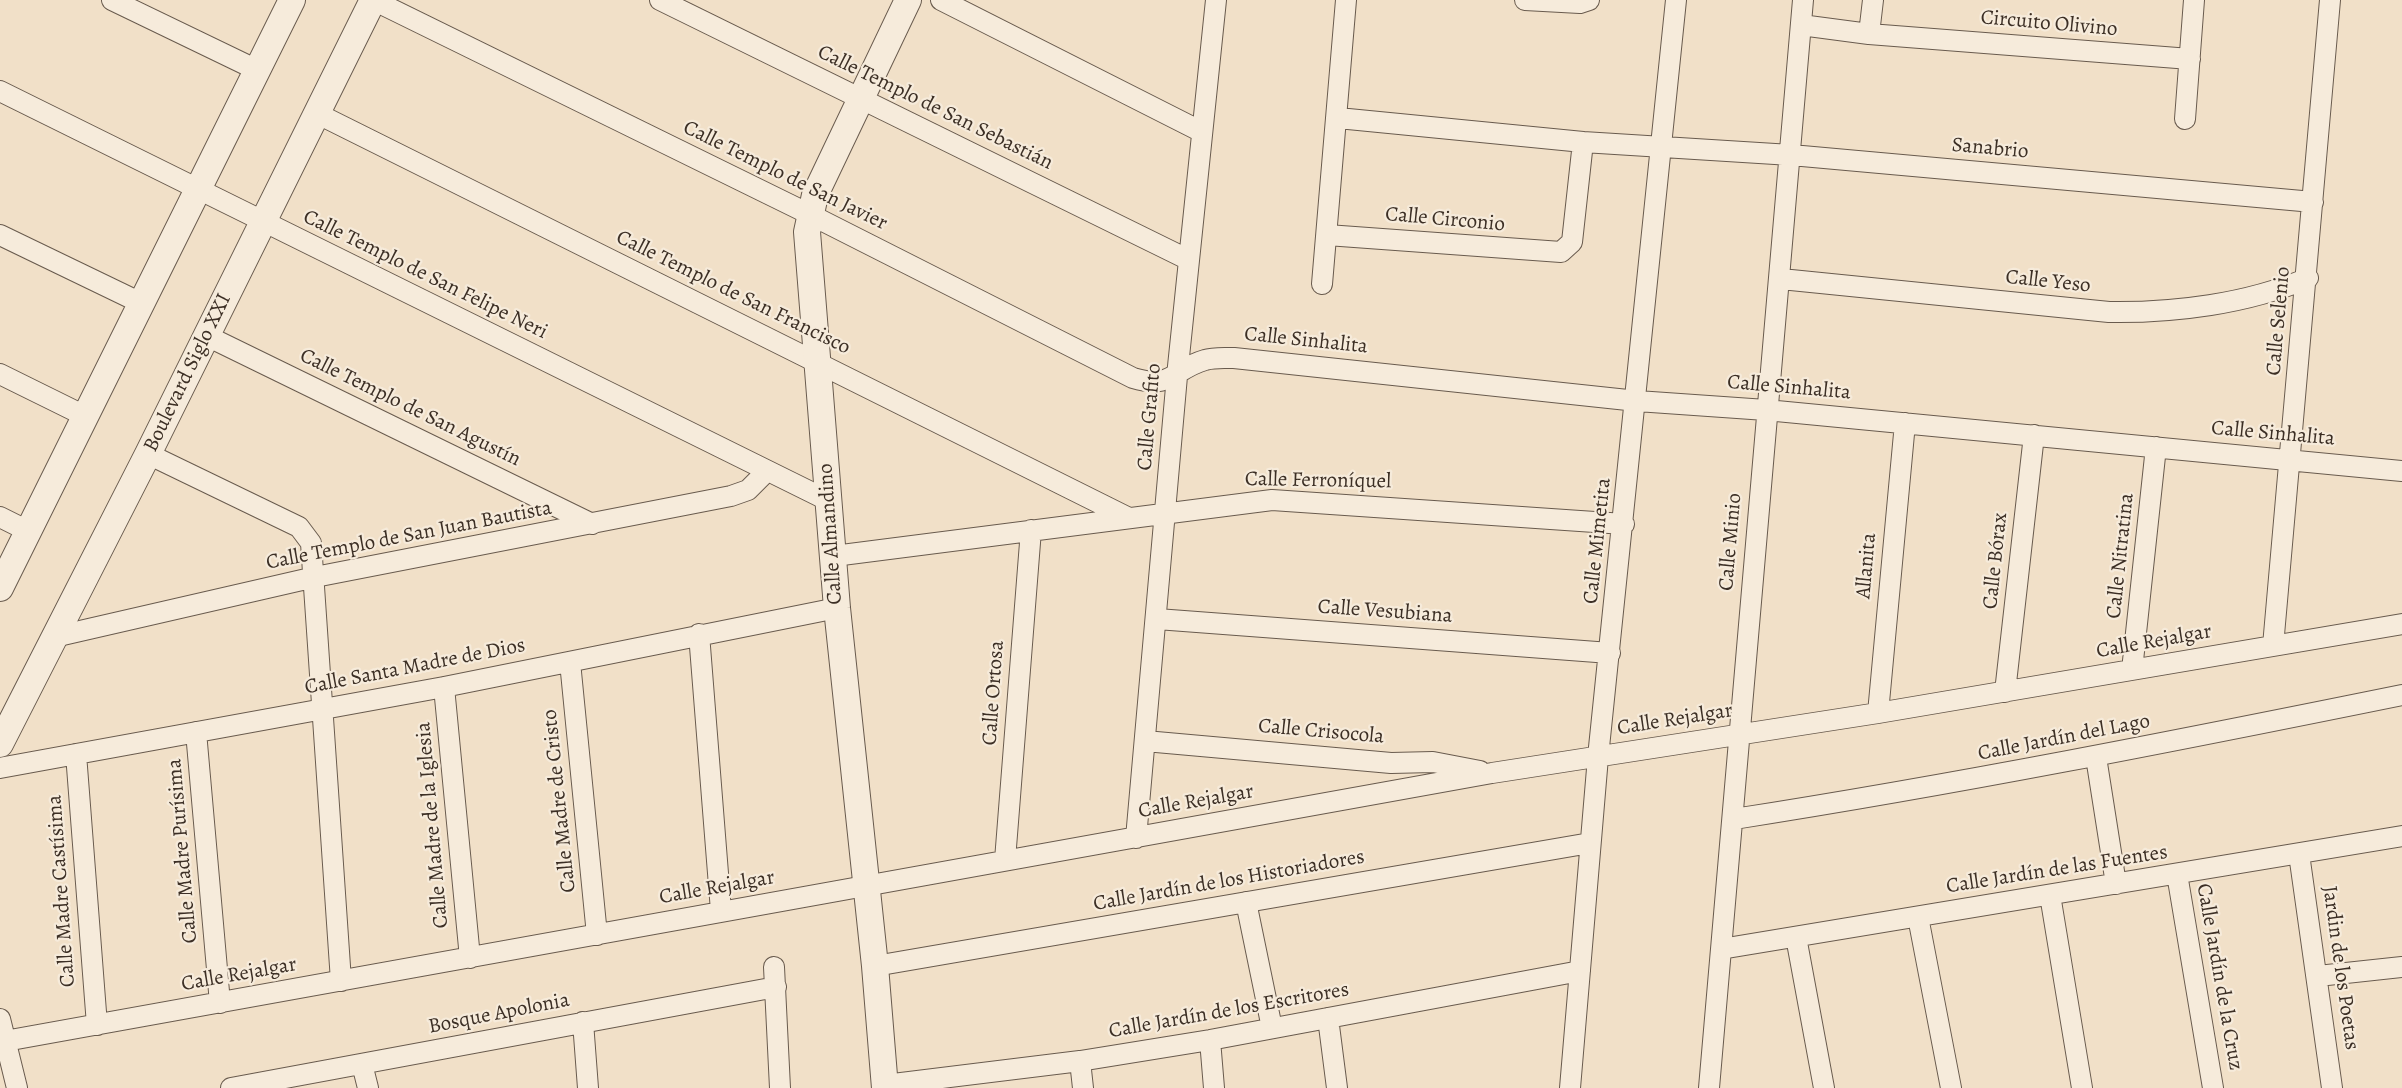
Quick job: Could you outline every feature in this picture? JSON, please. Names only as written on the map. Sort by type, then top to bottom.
[{"type":"street","points":[[112,0],[257,70]]},
{"type":"street","points":[[0,588],[292,0]]},
{"type":"street","name":"Boulevard Siglo XXI","points":[[0,744],[148,454],[373,0]]},
{"type":"street","name":"Calle Templo de San Javier","points":[[373,0],[809,214],[1133,378],[1149,383],[1177,376]]},
{"type":"street","name":"Calle Templo de San Sebastián","points":[[660,0],[1189,260]]},
{"type":"street","name":"Calle Almandino","points":[[885,1086],[867,885],[837,608],[807,247],[809,214],[815,195],[908,0]]},
{"type":"street","points":[[941,0],[1202,132]]},
{"type":"street","name":"Calle Grafito","points":[[1136,838],[1177,376],[1216,0]]},
{"type":"street","points":[[1322,284],[1338,118],[1346,0]]},
{"type":"street","points":[[1525,0],[1580,3],[1589,0]]},
{"type":"street","name":"Calle Mimetita","points":[[1570,1088],[1598,757],[1624,524],[1676,0]]},
{"type":"street","name":"Calle Minio","points":[[1709,1088],[1720,949],[1734,819],[1766,410],[1781,279],[1803,0]]},
{"type":"street","points":[[1869,34],[1873,0]]},
{"type":"street","points":[[2185,119],[2194,0]]},
{"type":"street","name":"Calle Selenio","points":[[2273,646],[2308,278],[2330,0]]},
{"type":"street","name":"Circuito Olivino","points":[[1801,25],[1869,34],[2190,59]]},
{"type":"street","name":"Calle Templo de San Felipe Neri","points":[[0,91],[766,472],[829,501]]},
{"type":"street","name":"Calle Templo de San Francisco","points":[[316,113],[1129,518]]},
{"type":"street","points":[[1338,118],[1583,142],[1663,145]]},
{"type":"street","name":"Calle Circonio","points":[[1327,235],[1561,252],[1572,242],[1583,142]]},
{"type":"street","name":"Sanabrio","points":[[1663,145],[2313,202]]},
{"type":"street","points":[[0,235],[141,303]]},
{"type":"street","name":"Calle Yeso","points":[[1781,279],[2098,311],[2147,313],[2251,297],[2285,288],[2308,278]]},
{"type":"street","name":"Calle Templo de San Agustín","points":[[207,336],[592,524]]},
{"type":"street","name":"Calle Sinhalita","points":[[1177,376],[1204,360],[1234,358],[1636,401],[1766,410],[2402,471]]},
{"type":"street","points":[[0,374],[85,416]]},
{"type":"street","name":"Allanita","points":[[1878,713],[1905,423]]},
{"type":"street","name":"Calle Bórax","points":[[2005,692],[2034,435]]},
{"type":"street","name":"Calle Nitratina","points":[[2132,670],[2156,447]]},
{"type":"street","points":[[148,454],[299,527],[311,543],[341,981]]},
{"type":"street","name":"Calle Templo de San Juan Bautista","points":[[54,638],[315,577],[731,496],[748,490],[766,472]]},
{"type":"street","name":"Calle Ferroníquel","points":[[834,556],[1243,502],[1306,501],[1624,524]]},
{"type":"street","points":[[0,517],[28,531]]},
{"type":"street","name":"Calle Ortosa","points":[[1005,860],[1031,530]]},
{"type":"street","name":"Calle Santa Madre de Dios","points":[[0,768],[444,687],[837,608]]},
{"type":"street","name":"Calle Vesubiana","points":[[1157,619],[1610,653]]},
{"type":"street","name":"Calle Rejalgar","points":[[3,1041],[1492,773],[1878,713],[2402,624]]},
{"type":"street","points":[[699,634],[721,911]]},
{"type":"street","name":"Calle Madre de Cristo","points":[[570,662],[597,935]]},
{"type":"street","name":"Calle Madre de la Iglesia","points":[[444,687],[470,958]]},
{"type":"street","name":"Calle Jardín del Lago","points":[[1734,819],[1917,790],[2096,757],[2402,695]]},
{"type":"street","name":"Calle Madre Purísima","points":[[196,732],[220,1003]]},
{"type":"street","name":"Calle Crisocola","points":[[1145,741],[1391,762],[1433,762],[1492,773]]},
{"type":"street","name":"Calle Madre Castísima","points":[[76,754],[97,1025]]},
{"type":"street","points":[[2096,757],[2116,884]]},
{"type":"street","name":"Calle Jardín de las Fuentes","points":[[1720,949],[2402,836]]},
{"type":"street","name":"Calle Jardín de los Historiadores","points":[[875,966],[1590,843]]},
{"type":"street","name":"Jardin de los Poetas","points":[[2300,854],[2332,1088]]},
{"type":"street","name":"Calle Jardín de la Cruz","points":[[2177,874],[2213,1088]]},
{"type":"street","points":[[2050,895],[2082,1088]]},
{"type":"street","points":[[1246,902],[1272,1028]]},
{"type":"street","points":[[1918,917],[1951,1088]]},
{"type":"street","points":[[1796,937],[1824,1088]]},
{"type":"street","points":[[2318,976],[2402,967]]},
{"type":"street","name":"Calle Jardín de los Escritores","points":[[885,1086],[961,1082],[1210,1040],[1580,971]]},
{"type":"street","name":"Bosque Apolonia","points":[[233,1088],[583,1022],[775,977],[780,1088]]},
{"type":"street","points":[[0,1018],[3,1041],[17,1088]]},
{"type":"street","points":[[1329,1018],[1337,1088]]},
{"type":"street","points":[[583,1022],[588,1088]]},
{"type":"street","points":[[1210,1040],[1214,1088]]},
{"type":"street","points":[[1080,1061],[1083,1088]]},
{"type":"street","points":[[362,1064],[368,1088]]}]
